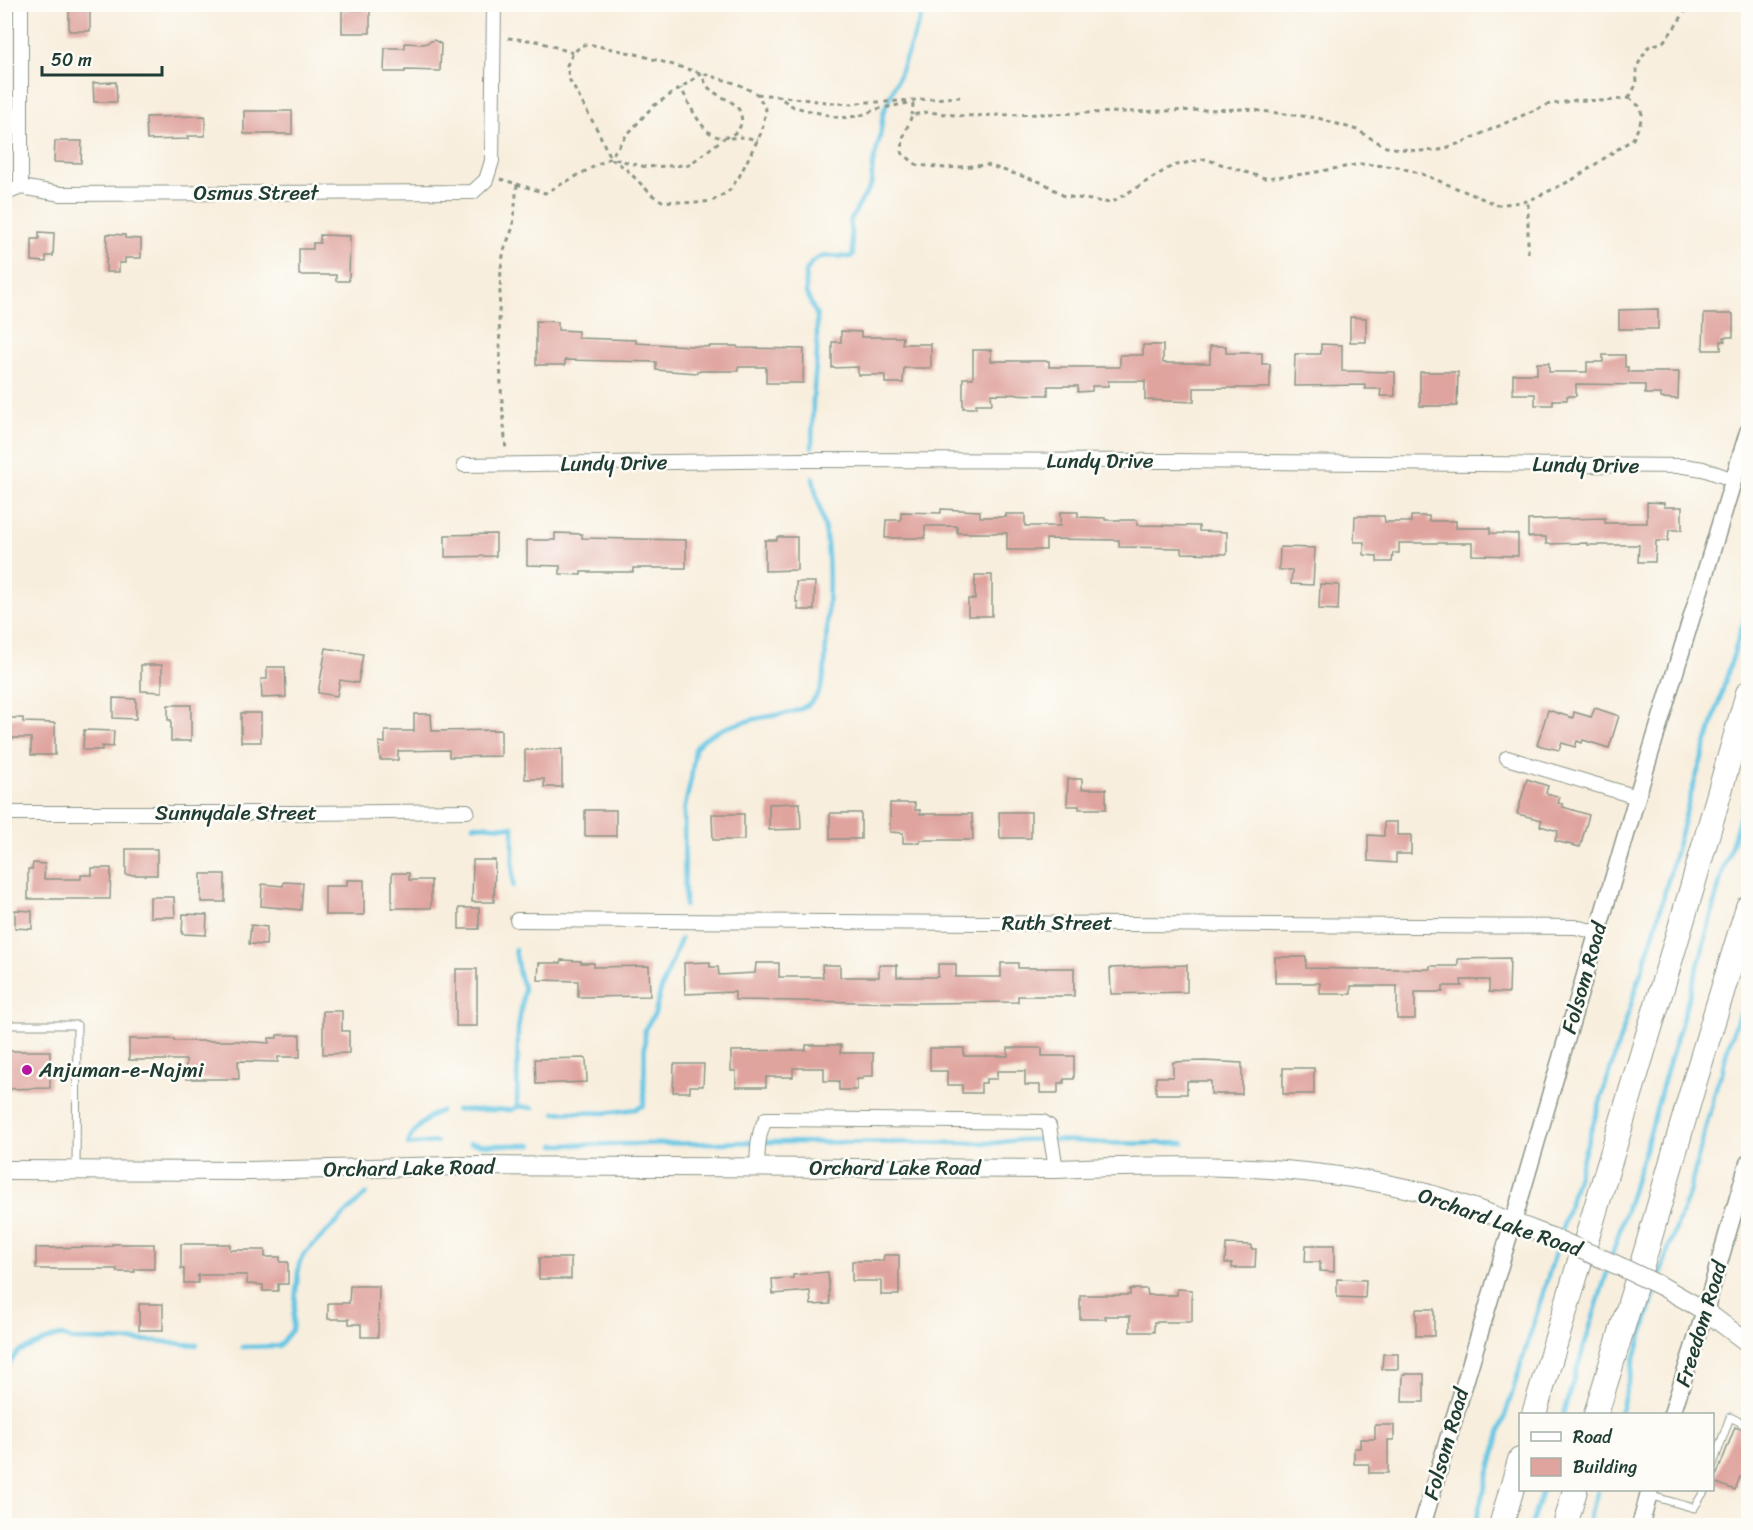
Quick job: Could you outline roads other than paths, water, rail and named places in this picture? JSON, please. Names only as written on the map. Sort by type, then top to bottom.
[{"type":"highway","points":[[1534,1413],[1749,693]]},
{"type":"highway","points":[[1596,1413],[1697,1073],[1749,907]]},
{"type":"highway","points":[[1501,1526],[1519,1467]]},
{"type":"highway","points":[[1565,1526],[1575,1491]]},
{"type":"main road","name":"Orchard Lake Road","points":[[4,1170],[249,1171],[451,1166],[1056,1169],[1147,1167],[1263,1168],[1301,1171],[1371,1182],[1426,1194],[1554,1238],[1663,1287],[1705,1311],[1749,1343]]},
{"type":"street","points":[[4,194],[21,187],[21,4]]},
{"type":"street","name":"Osmus Street","points":[[21,187],[61,194],[473,192],[486,180],[492,161],[494,4]]},
{"type":"street","name":"Folsom Road","points":[[1422,1526],[1637,797],[1749,432]]},
{"type":"street","name":"Lundy Drive","points":[[464,465],[860,460],[1684,466],[1703,469],[1734,480]]},
{"type":"street","points":[[1507,758],[1637,797]]},
{"type":"street","name":"Sunnydale Street","points":[[4,813],[467,811]]},
{"type":"street","name":"Ruth Street","points":[[517,920],[1575,927],[1597,932]]},
{"type":"street","points":[[757,1167],[758,1139],[762,1126],[766,1119],[777,1119],[1043,1122],[1048,1126],[1056,1169]]},
{"type":"street","name":"Freedom Road","points":[[1672,1413],[1747,1172]]},
{"type":"street","points":[[1640,1526],[1649,1492]]},
{"type":"lane","points":[[4,1025],[77,1025],[76,1170]]},
{"type":"lane","points":[[1714,1464],[1730,1417],[1749,1426]]},
{"type":"lane","points":[[1649,1492],[1694,1508],[1704,1491]]},
{"type":"waterway","points":[[812,447],[817,316],[806,293],[806,272],[812,262],[821,257],[851,257],[853,254],[851,219],[871,185],[883,113],[926,4]]},
{"type":"waterway","points":[[685,906],[684,811],[695,749],[707,737],[722,729],[805,707],[816,696],[822,685],[828,605],[828,563],[826,536],[813,478]]},
{"type":"waterway","points":[[1560,1236],[1656,925],[1690,797],[1748,607]]},
{"type":"waterway","points":[[1611,1258],[1651,1130],[1724,866],[1748,789]]},
{"type":"waterway","points":[[473,825],[513,827],[513,886]]},
{"type":"waterway","points":[[555,1113],[605,1113],[636,1109],[644,1105],[645,1029],[655,1013],[661,989],[681,939]]},
{"type":"waterway","points":[[515,949],[524,989],[518,1030],[517,1106]]},
{"type":"waterway","points":[[1659,1279],[1688,1197],[1718,1080],[1742,1012],[1748,981]]},
{"type":"waterway","points":[[456,1110],[533,1108]]},
{"type":"waterway","points":[[437,1142],[408,1145],[412,1135],[421,1125],[441,1111]]},
{"type":"waterway","points":[[554,1145],[745,1142],[996,1143],[1036,1139],[1114,1143],[1184,1143]]},
{"type":"waterway","points":[[470,1143],[532,1145]]},
{"type":"waterway","points":[[242,1347],[279,1346],[292,1330],[299,1264],[304,1254],[366,1194]]},
{"type":"waterway","points":[[1474,1526],[1501,1429],[1558,1244]]},
{"type":"waterway","points":[[1563,1413],[1609,1266]]},
{"type":"waterway","points":[[1620,1413],[1657,1287]]},
{"type":"waterway","points":[[4,1371],[18,1352],[57,1336],[72,1340],[160,1341],[197,1345]]},
{"type":"waterway","points":[[1531,1526],[1542,1491]]},
{"type":"waterway","points":[[1587,1526],[1598,1491]]},
{"type":"place","name":"Anjuman-e-Najmi","points":[[27,1070]]}]
